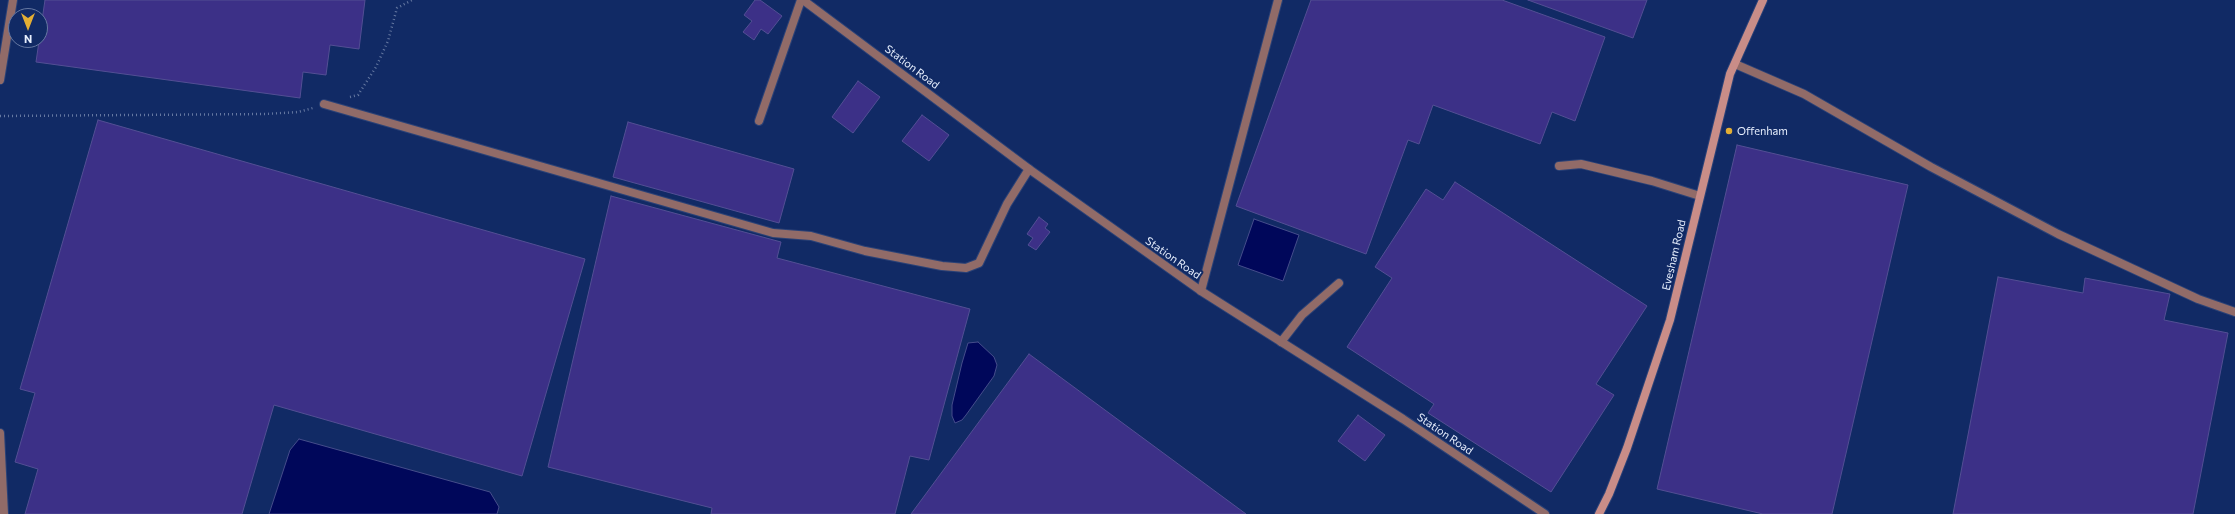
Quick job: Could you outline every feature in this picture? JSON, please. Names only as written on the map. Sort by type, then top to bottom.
[{"type":"main road","name":"Evesham Road","points":[[1599,514],[1628,448],[1670,320],[1730,74],[1764,0]]},
{"type":"street","points":[[0,80],[14,0]]},
{"type":"street","points":[[759,122],[802,0]]},
{"type":"street","name":"Station Road","points":[[802,0],[1029,169],[1201,291],[1403,419],[1545,514]]},
{"type":"street","points":[[1201,291],[1278,0]]},
{"type":"street","points":[[1735,64],[1804,94],[1931,168],[2058,234],[2198,299],[2235,312]]},
{"type":"street","points":[[324,104],[773,233],[811,236],[865,251],[942,266],[966,268],[979,263],[1007,204],[1029,169]]},
{"type":"street","points":[[1559,166],[1581,164],[1652,181],[1700,196]]},
{"type":"street","points":[[1281,342],[1302,315],[1339,283]]},
{"type":"street","points":[[0,433],[4,514]]},
{"type":"path","points":[[0,116],[266,114],[298,112],[358,95],[376,67],[388,41],[397,8],[412,0]]},
{"type":"shaded area","points":[[1254,219],[1299,235],[1283,281],[1238,265]]},
{"type":"shaded area","points":[[978,342],[994,357],[997,365],[994,376],[962,420],[955,423],[952,416],[952,405],[962,363],[968,343]]},
{"type":"shaded area","points":[[299,439],[490,492],[499,507],[497,514],[269,514],[290,450]]},
{"type":"building","points":[[45,0],[365,0],[359,49],[330,45],[326,75],[303,72],[300,98],[36,62],[38,48],[48,48],[48,8],[44,8]]},
{"type":"building","points":[[755,0],[760,0],[782,16],[768,34],[761,29],[754,40],[743,32],[752,21],[744,15]]},
{"type":"building","points":[[1311,0],[1502,0],[1605,37],[1575,121],[1552,112],[1540,144],[1433,105],[1419,144],[1408,140],[1366,254],[1236,206]]},
{"type":"building","points":[[1528,0],[1647,0],[1633,38]]},
{"type":"building","points":[[858,81],[880,97],[853,133],[832,117]]},
{"type":"building","points":[[922,115],[949,135],[929,161],[902,141]]},
{"type":"building","points":[[98,120],[585,259],[522,476],[274,405],[242,514],[25,514],[38,469],[15,462],[35,393],[20,389]]},
{"type":"building","points":[[628,122],[794,169],[779,223],[613,177]]},
{"type":"building","points":[[1737,145],[1908,185],[1832,514],[1763,514],[1657,489]]},
{"type":"building","points":[[1455,182],[1647,306],[1596,384],[1614,395],[1551,492],[1428,413],[1434,404],[1347,347],[1392,278],[1375,267],[1426,189],[1443,200]]},
{"type":"building","points":[[611,196],[781,242],[777,258],[970,309],[929,460],[910,456],[895,514],[711,514],[712,508],[548,467]]},
{"type":"building","points":[[1039,217],[1048,224],[1045,228],[1050,232],[1036,250],[1028,245],[1033,238],[1027,234]]},
{"type":"building","points":[[1998,277],[2083,293],[2085,278],[2170,294],[2164,320],[2228,333],[2193,514],[1953,514]]},
{"type":"building","points":[[1029,354],[1246,514],[911,514]]},
{"type":"building","points":[[1358,415],[1385,435],[1365,461],[1338,441]]},
{"type":"place","name":"Offenham","points":[[1729,131]]}]
